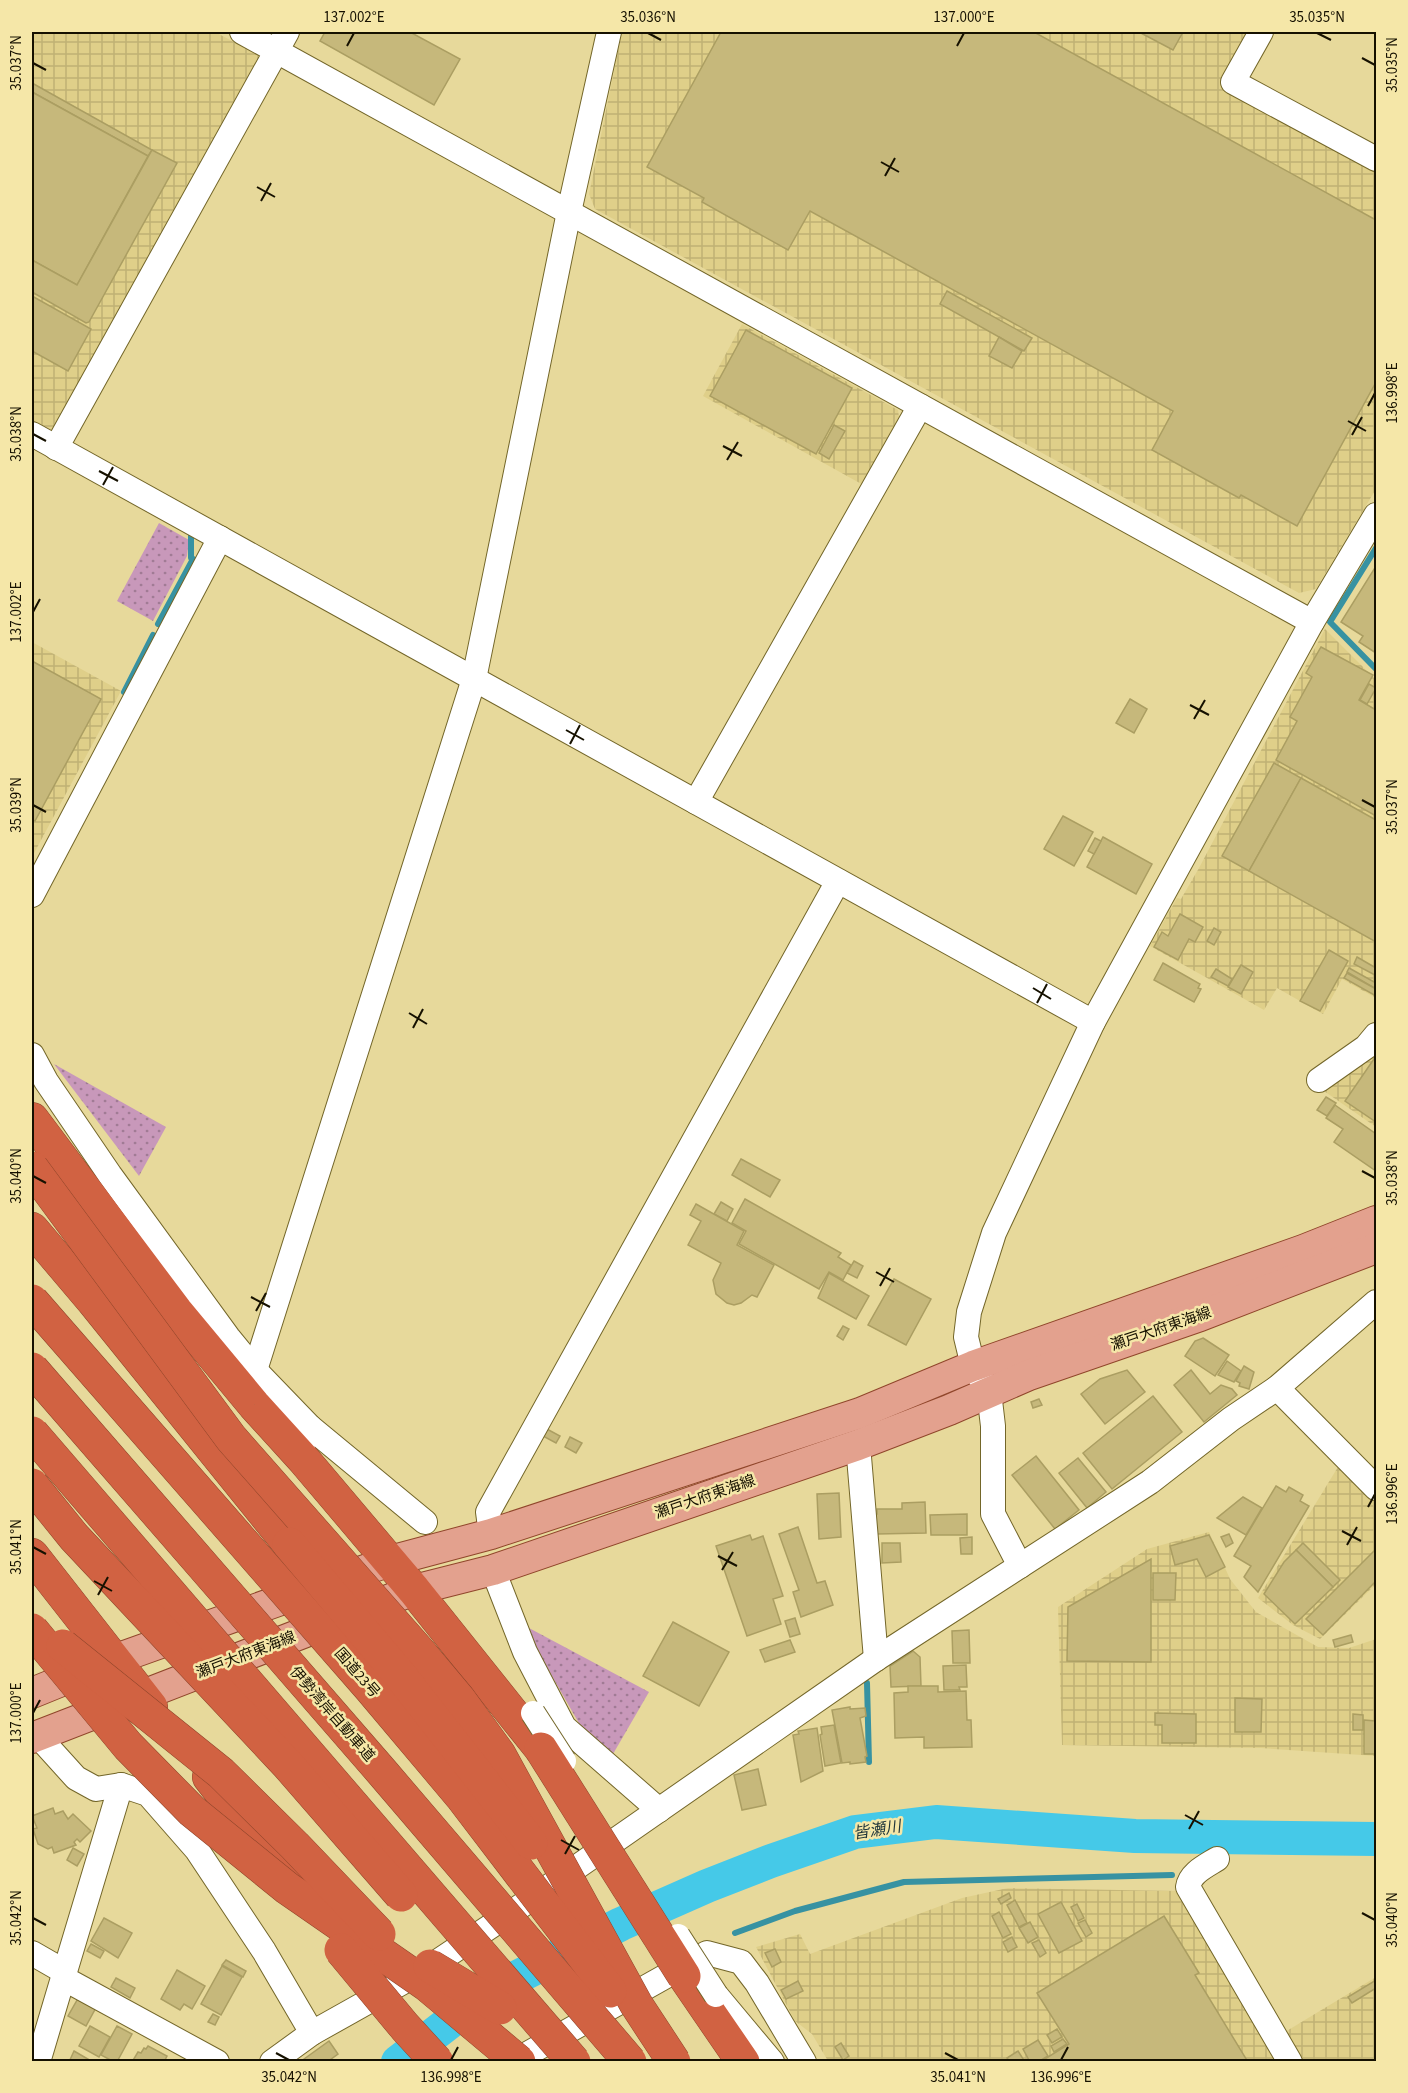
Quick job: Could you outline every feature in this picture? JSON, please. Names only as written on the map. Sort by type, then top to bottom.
[{"type":"highway","points":[[32,1119],[176,1311],[254,1405],[390,1561],[541,1749],[684,1976],[742,2061]]},
{"type":"highway","points":[[32,1168],[231,1438],[423,1656],[459,1699],[499,1754],[626,1985],[674,2061]]},
{"type":"highway","points":[[32,1203],[111,1285],[212,1354]]},
{"type":"highway","points":[[32,1229],[289,1544],[400,1674],[534,1847],[590,1966]]},
{"type":"highway","name":"国道23号","points":[[32,1300],[461,1796],[664,2061]]},
{"type":"highway","name":"伊勢湾岸自動車道","points":[[32,1369],[630,2061]]},
{"type":"highway","points":[[32,1433],[574,2061]]},
{"type":"highway","points":[[32,1485],[74,1537],[287,1764],[546,2061]]},
{"type":"highway","points":[[38,1566],[261,1842],[341,1950],[405,2027],[437,2061]]},
{"type":"highway","points":[[32,1621],[128,1746],[192,1811],[287,1888],[427,1985],[519,2061]]},
{"type":"highway","points":[[45,1636],[221,1773],[295,1846],[381,1937],[501,2008]]},
{"type":"main road","name":"瀬戸大府東海線","points":[[32,1693],[113,1660],[390,1561],[491,1534],[860,1413],[973,1366],[1303,1250],[1377,1221]]},
{"type":"main road","name":"瀬戸大府東海線","points":[[35,1737],[414,1590],[493,1570],[858,1445],[949,1410],[1029,1375],[1200,1316],[1377,1248]]},
{"type":"street","points":[[242,32],[282,41],[569,212],[1312,622]]},
{"type":"street","points":[[255,1370],[474,679],[569,212],[609,32]]},
{"type":"street","points":[[1262,32],[1233,82],[1377,159]]},
{"type":"street","points":[[57,448],[282,41]]},
{"type":"street","points":[[696,802],[920,406]]},
{"type":"street","points":[[32,434],[1092,1023]]},
{"type":"street","points":[[1020,1566],[993,1514],[993,1426],[989,1392],[973,1366],[966,1336],[969,1312],[985,1256],[1092,1023],[1312,622],[1377,515]]},
{"type":"street","points":[[32,895],[220,538]]},
{"type":"street","points":[[491,1534],[488,1512],[838,881]]},
{"type":"street","points":[[1318,1080],[1366,1047],[1377,1035]]},
{"type":"street","points":[[32,1055],[46,1081],[110,1175],[228,1337],[255,1370],[310,1427],[425,1522]]},
{"type":"street","points":[[272,2061],[312,2033],[428,1968],[876,1659],[1150,1482],[1231,1419],[1276,1388],[1377,1302]]},
{"type":"street","points":[[1276,1388],[1377,1488]]},
{"type":"street","points":[[304,1460],[302,1441],[310,1427]]},
{"type":"street","points":[[858,1445],[876,1659]]},
{"type":"street","points":[[493,1570],[525,1652],[564,1727],[659,1810]]},
{"type":"street","points":[[525,1652],[520,1662],[538,1701],[533,1713],[716,1995],[772,2061]]},
{"type":"street","points":[[35,1737],[76,1778],[96,1789],[121,1785],[148,1794],[197,1850],[264,1951],[312,2033]]},
{"type":"street","points":[[38,2061],[121,1785]]},
{"type":"street","points":[[1217,1859],[1197,1872],[1189,1881],[1188,1887],[1290,2061]]},
{"type":"street","points":[[32,1953],[64,1975],[217,2061]]},
{"type":"street","points":[[513,2061],[707,1953],[741,1962],[757,1983],[804,2061]]},
{"type":"shaded area","points":[[32,32],[215,32],[257,54],[259,59],[49,435],[32,425]]},
{"type":"shaded area","points":[[622,32],[1253,32],[1223,84],[1376,168],[1376,489],[1316,589],[1299,593],[595,209],[589,194]]},
{"type":"shaded area","points":[[742,324],[898,410],[900,423],[865,486],[703,396]]},
{"type":"shaded area","points":[[159,523],[189,540],[187,556],[153,621],[117,601]]},
{"type":"shaded area","points":[[1325,629],[1376,680],[1376,998],[1342,979],[1323,1014],[1277,988],[1264,1010],[1150,946],[1177,898],[1181,899],[1199,868]]},
{"type":"shaded area","points":[[32,642],[121,691],[32,857]]},
{"type":"shaded area","points":[[1376,1042],[1376,1127],[1321,1089]]},
{"type":"shaded area","points":[[54,1064],[166,1127],[139,1176]]},
{"type":"shaded area","points":[[1341,1462],[1376,1497],[1376,1584],[1320,1639],[1293,1625],[1258,1598]]},
{"type":"shaded area","points":[[1209,1532],[1230,1579],[1256,1612],[1318,1647],[1349,1648],[1376,1639],[1376,1756],[1261,1748],[1062,1745],[1058,1607],[1147,1549]]},
{"type":"shaded area","points":[[529,1628],[649,1692],[613,1754],[580,1725],[530,1638]]},
{"type":"shaded area","points":[[1008,1888],[1178,1891],[1278,2061],[828,2061],[812,2034],[795,2021],[756,1947],[800,1934],[810,1954],[962,1898]]},
{"type":"shaded area","points":[[1376,1977],[1376,2061],[1303,2061],[1285,2032]]},
{"type":"building","points":[[325,32],[410,32],[460,59],[434,105],[320,41]]},
{"type":"building","points":[[721,32],[1034,32],[1376,220],[1376,382],[1297,526],[1241,495],[1239,498],[1152,450],[1173,411],[810,211],[788,250],[702,202],[704,198],[647,167]]},
{"type":"building","points":[[1139,32],[1183,32],[1173,50]]},
{"type":"building","points":[[32,83],[152,150],[148,156],[32,92]]},
{"type":"building","points":[[32,92],[148,156],[77,285],[32,260]]},
{"type":"building","points":[[152,150],[177,163],[89,322],[86,323],[32,292],[32,260],[77,285]]},
{"type":"building","points":[[947,291],[1032,338],[1024,351],[940,304]]},
{"type":"building","points":[[32,296],[91,329],[68,371],[32,351]]},
{"type":"building","points":[[746,330],[852,388],[816,454],[710,396]]},
{"type":"building","points":[[999,337],[1022,351],[1012,368],[989,356]]},
{"type":"building","points":[[834,425],[845,431],[829,459],[819,453]]},
{"type":"building","points":[[1376,566],[1376,653],[1359,642],[1363,636],[1341,622]]},
{"type":"building","points":[[1321,647],[1373,675],[1359,700],[1376,710],[1376,816],[1276,760],[1297,721],[1290,717],[1312,677],[1306,673]]},
{"type":"building","points":[[32,661],[101,699],[35,821],[32,819]]},
{"type":"building","points":[[1369,684],[1376,688],[1367,704],[1360,700]]},
{"type":"building","points":[[1130,699],[1147,709],[1134,733],[1116,723]]},
{"type":"building","points":[[1274,763],[1301,778],[1249,871],[1222,856]]},
{"type":"building","points":[[1301,778],[1376,820],[1376,942],[1249,871]]},
{"type":"building","points":[[1063,816],[1093,832],[1074,866],[1044,849]]},
{"type":"building","points":[[1103,837],[1152,864],[1136,894],[1087,867]]},
{"type":"building","points":[[1095,838],[1101,841],[1094,854],[1088,851]]},
{"type":"building","points":[[1180,914],[1203,927],[1195,942],[1189,939],[1178,960],[1154,947],[1162,932],[1168,936]]},
{"type":"building","points":[[1214,928],[1221,932],[1214,945],[1207,941]]},
{"type":"building","points":[[1329,950],[1348,961],[1320,1011],[1300,1001]]},
{"type":"building","points":[[1357,957],[1376,968],[1375,975],[1354,964]]},
{"type":"building","points":[[1163,963],[1200,984],[1198,988],[1201,989],[1194,1002],[1154,980]]},
{"type":"building","points":[[1241,965],[1253,972],[1241,994],[1228,987]]},
{"type":"building","points":[[1349,968],[1376,983],[1376,989],[1347,972]]},
{"type":"building","points":[[1216,969],[1232,979],[1228,986],[1211,977]]},
{"type":"building","points":[[1347,973],[1376,989],[1376,996],[1344,978]]},
{"type":"building","points":[[1376,1056],[1376,1122],[1345,1101]]},
{"type":"building","points":[[1326,1097],[1336,1103],[1327,1116],[1317,1110]]},
{"type":"building","points":[[1335,1105],[1376,1134],[1376,1171],[1334,1142],[1343,1129],[1326,1118]]},
{"type":"building","points":[[741,1159],[780,1180],[770,1197],[732,1175]]},
{"type":"building","points":[[745,1199],[841,1253],[838,1257],[851,1265],[843,1280],[829,1272],[819,1289],[739,1244],[746,1231],[732,1223]]},
{"type":"building","points":[[721,1202],[733,1209],[727,1221],[714,1214]]},
{"type":"building","points":[[696,1204],[744,1231],[737,1245],[774,1265],[757,1297],[752,1295],[734,1305],[727,1303],[716,1294],[713,1280],[721,1263],[688,1245],[701,1221],[690,1215]]},
{"type":"building","points":[[854,1261],[863,1266],[857,1278],[847,1273]]},
{"type":"building","points":[[829,1273],[869,1296],[856,1319],[818,1298]]},
{"type":"building","points":[[894,1279],[931,1299],[906,1345],[868,1325]]},
{"type":"building","points":[[843,1326],[849,1329],[843,1340],[837,1336]]},
{"type":"building","points":[[1203,1338],[1229,1355],[1215,1376],[1185,1356],[1195,1341]]},
{"type":"building","points":[[1227,1361],[1241,1371],[1234,1382],[1218,1375]]},
{"type":"building","points":[[1244,1366],[1254,1372],[1249,1389],[1239,1386],[1240,1383],[1236,1381]]},
{"type":"building","points":[[1127,1370],[1145,1392],[1105,1424],[1081,1394],[1100,1379]]},
{"type":"building","points":[[1191,1370],[1210,1394],[1221,1385],[1232,1389],[1237,1395],[1204,1422],[1174,1385]]},
{"type":"building","points":[[1153,1396],[1182,1432],[1112,1489],[1083,1453]]},
{"type":"building","points":[[1039,1399],[1042,1405],[1033,1408],[1031,1402]]},
{"type":"building","points":[[545,1428],[560,1436],[556,1443],[541,1435]]},
{"type":"building","points":[[570,1437],[582,1443],[576,1453],[565,1447]]},
{"type":"building","points":[[1036,1456],[1079,1510],[1055,1529],[1012,1475]]},
{"type":"building","points":[[1078,1458],[1106,1492],[1087,1508],[1059,1473]]},
{"type":"building","points":[[1276,1486],[1286,1492],[1289,1487],[1303,1495],[1300,1501],[1309,1506],[1258,1592],[1244,1577],[1251,1566],[1234,1556]]},
{"type":"building","points":[[839,1493],[841,1537],[819,1539],[817,1494]]},
{"type":"building","points":[[1243,1497],[1262,1508],[1246,1535],[1217,1518]]},
{"type":"building","points":[[925,1502],[926,1533],[877,1534],[875,1514],[877,1514],[877,1509],[902,1509],[902,1503]]},
{"type":"building","points":[[967,1514],[967,1535],[931,1535],[930,1515]]},
{"type":"building","points":[[798,1527],[817,1583],[825,1581],[833,1605],[801,1617],[793,1592],[799,1590],[779,1534]]},
{"type":"building","points":[[1229,1534],[1233,1543],[1226,1547],[1221,1537]]},
{"type":"building","points":[[750,1535],[752,1540],[763,1536],[783,1596],[773,1599],[781,1624],[747,1636],[716,1546]]},
{"type":"building","points":[[1209,1535],[1225,1567],[1206,1577],[1197,1559],[1175,1565],[1170,1546]]},
{"type":"building","points":[[972,1537],[972,1554],[961,1554],[960,1538]]},
{"type":"building","points":[[882,1543],[900,1543],[901,1562],[882,1563]]},
{"type":"building","points":[[1303,1543],[1340,1580],[1333,1587],[1296,1550]]},
{"type":"building","points":[[1376,1549],[1376,1581],[1323,1635],[1306,1619]]},
{"type":"building","points":[[1296,1550],[1333,1587],[1295,1624],[1264,1594],[1284,1562]]},
{"type":"building","points":[[1151,1559],[1151,1662],[1067,1661],[1068,1607]]},
{"type":"building","points":[[1153,1573],[1176,1573],[1175,1600],[1153,1600]]},
{"type":"building","points":[[795,1618],[800,1634],[790,1637],[785,1621]]},
{"type":"building","points":[[673,1622],[729,1652],[699,1706],[643,1676]]},
{"type":"building","points":[[969,1630],[970,1663],[953,1663],[952,1631]]},
{"type":"building","points":[[1351,1635],[1353,1642],[1335,1647],[1333,1640]]},
{"type":"building","points":[[790,1640],[795,1652],[765,1662],[760,1650]]},
{"type":"building","points":[[913,1651],[920,1657],[921,1686],[891,1687],[890,1666]]},
{"type":"building","points":[[966,1665],[967,1687],[959,1687],[960,1690],[944,1690],[943,1666]]},
{"type":"building","points":[[908,1686],[938,1686],[938,1692],[966,1691],[967,1720],[971,1720],[972,1747],[924,1748],[924,1737],[895,1738],[894,1693],[908,1692]]},
{"type":"building","points":[[1235,1698],[1262,1699],[1261,1732],[1235,1732]]},
{"type":"building","points":[[850,1707],[850,1709],[865,1708],[866,1716],[860,1718],[867,1756],[865,1757],[866,1762],[842,1763],[832,1710]]},
{"type":"building","points":[[1155,1713],[1196,1714],[1196,1743],[1162,1743],[1162,1725],[1155,1725]]},
{"type":"building","points":[[1353,1714],[1363,1715],[1363,1730],[1353,1730]]},
{"type":"building","points":[[1364,1720],[1376,1721],[1376,1754],[1364,1754]]},
{"type":"building","points":[[834,1725],[841,1763],[825,1766],[820,1735],[822,1734],[821,1727]]},
{"type":"building","points":[[817,1728],[823,1771],[801,1782],[793,1735],[799,1734],[798,1731]]},
{"type":"building","points":[[758,1769],[766,1805],[742,1810],[734,1775]]},
{"type":"building","points":[[53,1808],[55,1814],[63,1811],[68,1819],[73,1814],[91,1831],[80,1842],[77,1839],[74,1842],[76,1845],[54,1853],[52,1847],[48,1849],[38,1844],[33,1829],[37,1828],[32,1816]]},
{"type":"building","points":[[73,1848],[84,1854],[77,1866],[67,1860]]},
{"type":"building","points":[[1009,1893],[1011,1898],[1001,1904],[998,1899]]},
{"type":"building","points":[[1015,1900],[1027,1923],[1019,1927],[1007,1905]]},
{"type":"building","points":[[1061,1902],[1082,1941],[1059,1953],[1038,1914]]},
{"type":"building","points":[[1077,1904],[1084,1918],[1078,1921],[1071,1907]]},
{"type":"building","points":[[999,1912],[1011,1934],[1003,1938],[992,1916]]},
{"type":"building","points":[[1164,1916],[1199,1973],[1195,1975],[1248,2062],[1040,2062],[1069,2044],[1037,1993]]},
{"type":"building","points":[[104,1918],[132,1933],[118,1958],[91,1941]]},
{"type":"building","points":[[1085,1920],[1092,1933],[1086,1937],[1078,1923]]},
{"type":"building","points":[[1030,1922],[1038,1937],[1028,1943],[1019,1928]]},
{"type":"building","points":[[1012,1937],[1017,1947],[1008,1952],[1003,1942]]},
{"type":"building","points":[[1039,1940],[1046,1953],[1040,1957],[1032,1943]]},
{"type":"building","points":[[91,1944],[104,1951],[100,1958],[87,1951]]},
{"type":"building","points":[[775,1949],[781,1962],[772,1967],[765,1953]]},
{"type":"building","points":[[226,1960],[246,1971],[243,1977],[222,1965]]},
{"type":"building","points":[[222,1966],[242,1977],[221,2015],[201,2004]]},
{"type":"building","points":[[177,1970],[205,1986],[192,2009],[184,2004],[180,2010],[161,1999]]},
{"type":"building","points":[[116,1978],[135,1988],[130,1998],[111,1987]]},
{"type":"building","points":[[1376,1980],[1376,1988],[1352,2003],[1348,1997]]},
{"type":"building","points":[[798,1981],[803,1991],[786,1999],[781,1990]]},
{"type":"building","points":[[80,1995],[98,2004],[86,2026],[68,2016]]},
{"type":"building","points":[[213,2014],[219,2017],[215,2025],[208,2022]]},
{"type":"building","points":[[90,2026],[110,2037],[99,2057],[79,2046]]},
{"type":"building","points":[[117,2026],[132,2034],[118,2060],[114,2062],[101,2055]]},
{"type":"building","points":[[1057,2029],[1062,2037],[1052,2043],[1047,2035]]},
{"type":"building","points":[[1063,2039],[1067,2044],[1054,2052],[1051,2046]]},
{"type":"building","points":[[1038,2040],[1048,2056],[1038,2062],[1030,2062],[1023,2049]]},
{"type":"building","points":[[329,2041],[338,2054],[327,2062],[300,2062]]},
{"type":"building","points":[[841,2043],[849,2056],[843,2060],[835,2047]]},
{"type":"building","points":[[148,2046],[167,2056],[164,2062],[132,2062],[138,2052],[141,2053]]},
{"type":"building","points":[[74,2051],[93,2062],[69,2062]]},
{"type":"building","points":[[1018,2051],[1025,2062],[1010,2062],[1007,2058]]},
{"type":"waterway","points":[[158,624],[193,559],[191,558],[191,535]]},
{"type":"waterway","points":[[1376,548],[1330,622],[1376,669]]},
{"type":"waterway","points":[[124,692],[153,635]]},
{"type":"waterway","points":[[867,1683],[869,1762]]},
{"type":"waterway","name":"皆瀬川","points":[[398,2062],[490,1991],[621,1924],[707,1886],[855,1832],[936,1822],[1135,1836],[1376,1839]]},
{"type":"waterway","points":[[735,1933],[795,1911],[904,1882],[1172,1875]]}]
